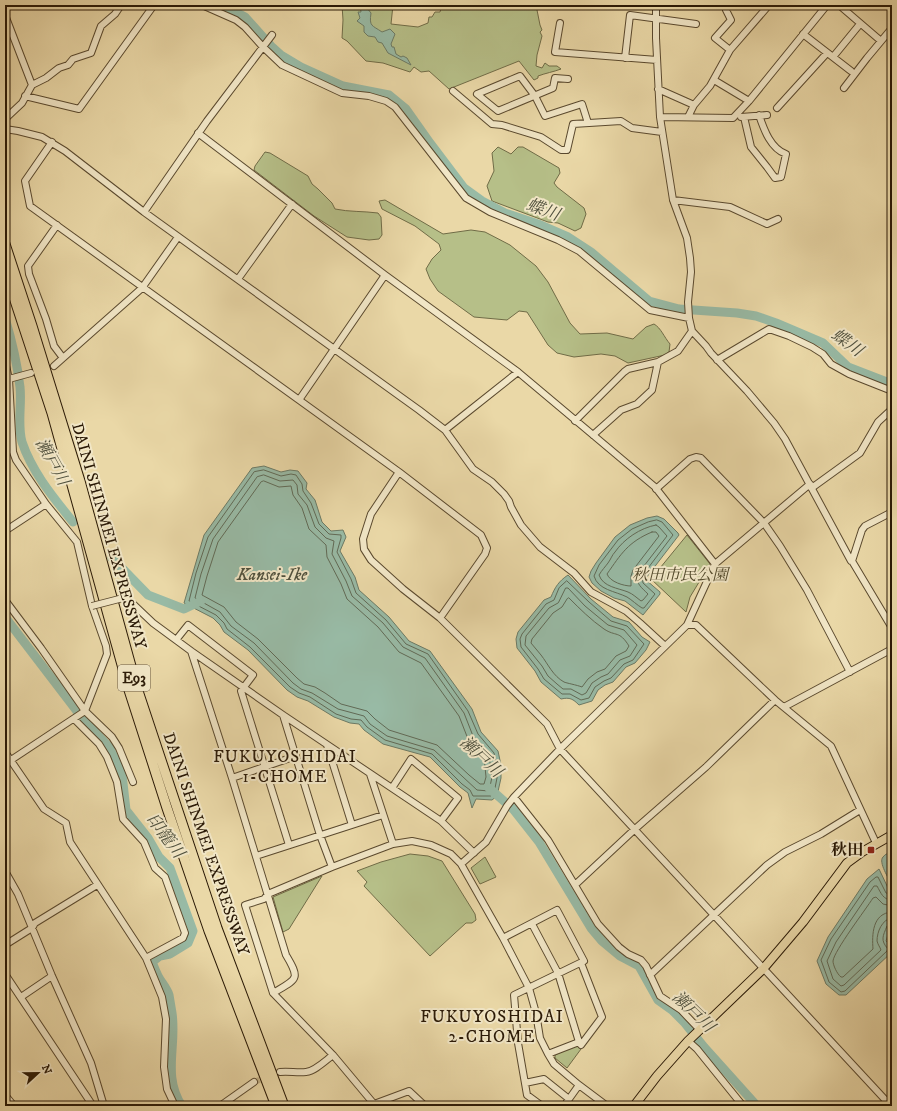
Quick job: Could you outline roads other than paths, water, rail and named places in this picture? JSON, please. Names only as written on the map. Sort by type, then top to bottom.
[{"type":"highway","name":"DAINI SHINMEI EXPRESSWAY","points":[[5,244],[80,481],[137,688],[217,928],[284,1106]]},
{"type":"highway","name":"DAINI SHINMEI EXPRESSWAY","points":[[5,270],[52,413],[129,690],[167,808],[209,931],[276,1106]]},
{"type":"main road","points":[[634,1106],[657,1076],[690,1040],[763,969],[804,922],[847,863],[876,843],[892,835]]},
{"type":"street","points":[[5,119],[22,102],[32,85],[46,78],[59,68],[68,65],[73,59],[91,53],[101,26],[115,14],[121,5]]},
{"type":"street","points":[[25,96],[79,109],[154,5]]},
{"type":"street","points":[[202,5],[236,20],[245,27],[282,66],[342,93],[369,96],[386,101],[395,107],[466,198],[490,212],[558,240],[579,251],[650,310],[689,318]]},
{"type":"street","points":[[656,5],[660,117],[674,200],[687,238],[690,258],[692,272],[688,302],[692,331],[706,346],[710,353],[747,391],[774,423],[810,484],[851,561],[892,628]]},
{"type":"street","points":[[729,5],[726,10],[731,20],[715,38],[730,50]]},
{"type":"street","points":[[688,117],[694,105],[714,80],[730,50],[769,5]]},
{"type":"street","points":[[733,118],[749,101],[827,5]]},
{"type":"street","points":[[839,5],[880,41]]},
{"type":"street","points":[[5,14],[32,85]]},
{"type":"street","points":[[625,58],[630,15],[696,24]]},
{"type":"street","points":[[560,23],[555,52],[657,60]]},
{"type":"street","points":[[833,57],[860,24]]},
{"type":"street","points":[[844,88],[880,41],[892,28]]},
{"type":"street","points":[[803,34],[851,71]]},
{"type":"street","points":[[144,212],[198,133],[262,46],[272,35]]},
{"type":"street","points":[[777,108],[827,53]]},
{"type":"street","points":[[568,79],[555,78],[553,88],[535,96],[498,111],[477,94],[520,76],[535,96],[545,116],[582,104],[588,123]]},
{"type":"street","points":[[714,80],[749,101]]},
{"type":"street","points":[[658,89],[694,105]]},
{"type":"street","points":[[453,91],[492,124],[502,125],[541,137],[561,150],[567,150],[573,124],[621,121],[632,128],[662,132]]},
{"type":"street","points":[[660,117],[733,118],[767,115]]},
{"type":"street","points":[[744,117],[751,147],[775,178],[781,177],[786,154],[780,152],[766,134],[759,116]]},
{"type":"street","points":[[5,129],[42,137],[52,142],[178,237],[335,349],[445,430],[473,469],[492,482],[509,500],[511,507],[521,525],[540,547],[574,573],[591,592],[626,612],[665,646]]},
{"type":"street","points":[[198,133],[385,275],[518,372],[656,489],[716,564]]},
{"type":"street","points":[[52,142],[25,181],[30,206],[399,472],[481,535],[487,548],[485,554],[440,618]]},
{"type":"street","points":[[674,200],[730,207],[767,224],[778,218]]},
{"type":"street","points":[[238,279],[292,204]]},
{"type":"street","points":[[57,226],[28,266],[29,274],[46,319],[54,346],[64,358]]},
{"type":"street","points":[[54,366],[142,288],[178,237]]},
{"type":"street","points":[[299,400],[385,275]]},
{"type":"street","points":[[717,360],[769,329],[789,336],[812,347],[822,354],[831,364],[849,374],[892,391]]},
{"type":"street","points":[[575,421],[624,372],[628,369],[658,362],[678,351],[692,331]]},
{"type":"street","points":[[5,361],[9,379],[7,392],[13,452],[16,460],[46,504],[77,542],[92,606],[106,646],[107,654],[85,711],[8,762]]},
{"type":"street","points":[[592,435],[621,410],[637,404],[652,390],[658,362]]},
{"type":"street","points":[[445,430],[518,372]]},
{"type":"street","points":[[9,379],[31,374]]},
{"type":"street","points":[[810,484],[813,487],[860,453],[878,422],[892,409]]},
{"type":"street","points":[[656,489],[690,459],[696,457],[701,458],[764,523],[807,590],[850,672]]},
{"type":"street","points":[[399,472],[371,514],[363,539],[364,550],[371,560],[440,618],[547,724],[560,749],[715,915],[763,969],[891,1104]]},
{"type":"street","points":[[462,864],[486,842],[514,797],[560,749],[687,625],[716,564],[810,484]]},
{"type":"street","points":[[5,531],[46,504]]},
{"type":"street","points":[[852,561],[864,526],[892,512]]},
{"type":"street","points":[[92,606],[124,598],[133,604],[153,623],[243,688],[441,821],[474,853]]},
{"type":"street","points":[[5,600],[85,711],[112,737],[119,748],[133,782]]},
{"type":"street","points":[[176,640],[188,625],[252,675],[241,691],[289,845]]},
{"type":"street","points":[[687,625],[696,625],[775,700],[831,746],[876,843]]},
{"type":"street","points":[[784,707],[892,649]]},
{"type":"street","points":[[191,651],[232,778],[286,955],[295,970],[295,977],[292,982],[273,992]]},
{"type":"street","points":[[576,884],[635,829],[706,767],[775,700]]},
{"type":"street","points":[[284,716],[320,835],[332,868]]},
{"type":"street","points":[[74,719],[99,744],[107,758],[117,782],[123,819],[144,842],[155,868],[165,877],[185,933],[183,938],[146,958]]},
{"type":"street","points":[[327,745],[352,825]]},
{"type":"street","points":[[5,752],[8,762],[44,809],[66,824],[70,842],[146,958],[162,997],[166,1019],[164,1067],[167,1089],[175,1106]]},
{"type":"street","points":[[232,778],[296,756]]},
{"type":"street","points":[[392,788],[411,760],[458,798],[441,821]]},
{"type":"street","points":[[370,774],[393,844]]},
{"type":"street","points":[[514,797],[548,840],[576,884],[598,924],[619,947],[628,954],[641,960],[646,966],[660,996],[681,1010],[700,1031]]},
{"type":"street","points":[[650,975],[767,865],[785,852],[821,834],[860,810]]},
{"type":"street","points":[[256,856],[383,815]]},
{"type":"street","points":[[425,1106],[409,1091],[374,1104],[333,1056],[273,992],[245,905],[264,899],[268,894],[393,844],[412,841],[431,845],[451,854],[462,864],[503,938],[528,988],[536,1013],[540,1038],[554,1064],[607,1106]]},
{"type":"street","points":[[5,871],[18,894],[52,976],[91,1063],[104,1106]]},
{"type":"street","points":[[5,945],[32,928],[35,923],[97,884]]},
{"type":"street","points":[[503,938],[557,910],[584,961],[514,995],[518,1042],[527,1095],[542,1106]]},
{"type":"street","points":[[532,924],[558,973],[579,1042]]},
{"type":"street","points":[[548,1054],[579,1042],[581,1045],[602,1017],[581,963]]},
{"type":"street","points":[[5,974],[93,1106]]},
{"type":"street","points":[[21,997],[52,976]]},
{"type":"street","points":[[690,1040],[743,1106]]},
{"type":"street","points":[[280,1072],[307,1072],[333,1056]]},
{"type":"street","points":[[525,1083],[544,1079],[569,1099]]},
{"type":"street","points":[[220,1106],[254,1082]]},
{"type":"street","points":[[564,1106],[579,1085]]},
{"type":"street","points":[[5,1095],[14,1106]]},
{"type":"water","points":[[360,5],[367,5],[367,8],[371,13],[370,21],[374,27],[382,32],[390,29],[395,34],[391,44],[392,47],[394,47],[396,54],[407,58],[411,65],[388,53],[382,43],[378,42],[375,37],[368,36],[364,32],[364,26],[357,21],[360,18],[358,12],[361,12]]},
{"type":"water","name":"Kansei-Ike","points":[[264,466],[281,472],[290,470],[298,471],[307,483],[306,489],[315,500],[322,522],[331,531],[343,530],[346,537],[340,551],[355,577],[359,590],[389,617],[409,641],[430,651],[472,709],[481,732],[498,751],[501,765],[501,778],[497,796],[492,800],[476,799],[472,808],[468,793],[430,757],[383,744],[364,730],[359,724],[350,723],[334,717],[308,701],[297,697],[287,690],[248,650],[224,632],[213,618],[184,603],[204,535],[252,468]]},
{"type":"water","points":[[657,516],[664,519],[679,535],[646,578],[646,580],[660,592],[660,594],[643,615],[625,601],[614,598],[601,591],[592,583],[589,577],[596,563],[615,537],[630,525],[647,518]]},
{"type":"water","points":[[568,575],[591,599],[613,617],[629,622],[642,637],[650,642],[646,650],[635,663],[626,667],[613,682],[598,690],[592,701],[579,705],[571,699],[561,699],[541,682],[535,671],[517,648],[516,639],[518,632],[544,600],[551,597],[558,584]]},
{"type":"water","points":[[892,851],[892,885],[884,871],[882,859],[885,855]]},
{"type":"water","points":[[879,869],[889,890],[892,892],[892,921],[886,941],[892,947],[892,952],[846,995],[839,995],[826,984],[817,961],[828,937],[867,879]]},
{"type":"waterway","name":"蝶川","points":[[222,5],[245,17],[281,55],[301,67],[343,86],[389,95],[406,109],[464,188],[482,201],[505,213],[538,224],[568,237],[591,252],[649,301],[679,309],[737,313],[756,316],[823,343],[848,367],[892,384]]},
{"type":"waterway","name":"瀬戸川","points":[[5,318],[19,378],[20,428],[22,442],[37,474],[73,522]]},
{"type":"waterway","name":"瀬戸川","points":[[112,558],[148,595],[184,609],[201,601]]},
{"type":"waterway","name":"印籠川","points":[[5,617],[83,719],[109,747],[122,774],[126,810],[148,838],[159,857],[170,868],[193,931],[188,943],[170,954],[160,956],[152,962],[169,995],[173,1025],[171,1072],[176,1095],[182,1106]]},
{"type":"waterway","name":"瀬戸川","points":[[489,788],[513,809],[539,842],[591,928],[602,941],[620,956],[639,966],[658,1000],[672,1010],[684,1022],[704,1047],[757,1106]]},
{"type":"tunnel","points":[[254,1082],[280,1072]]},
{"type":"place","name":"秋田","points":[[871,850]]},
{"type":"district","name":"FUKUYOSHIDAI 1-CHOME","points":[[285,767]]},
{"type":"district","name":"FUKUYOSHIDAI 2-CHOME","points":[[492,1027]]},
{"type":"park label","name":"秋田市民公園","points":[[680,575]]}]
